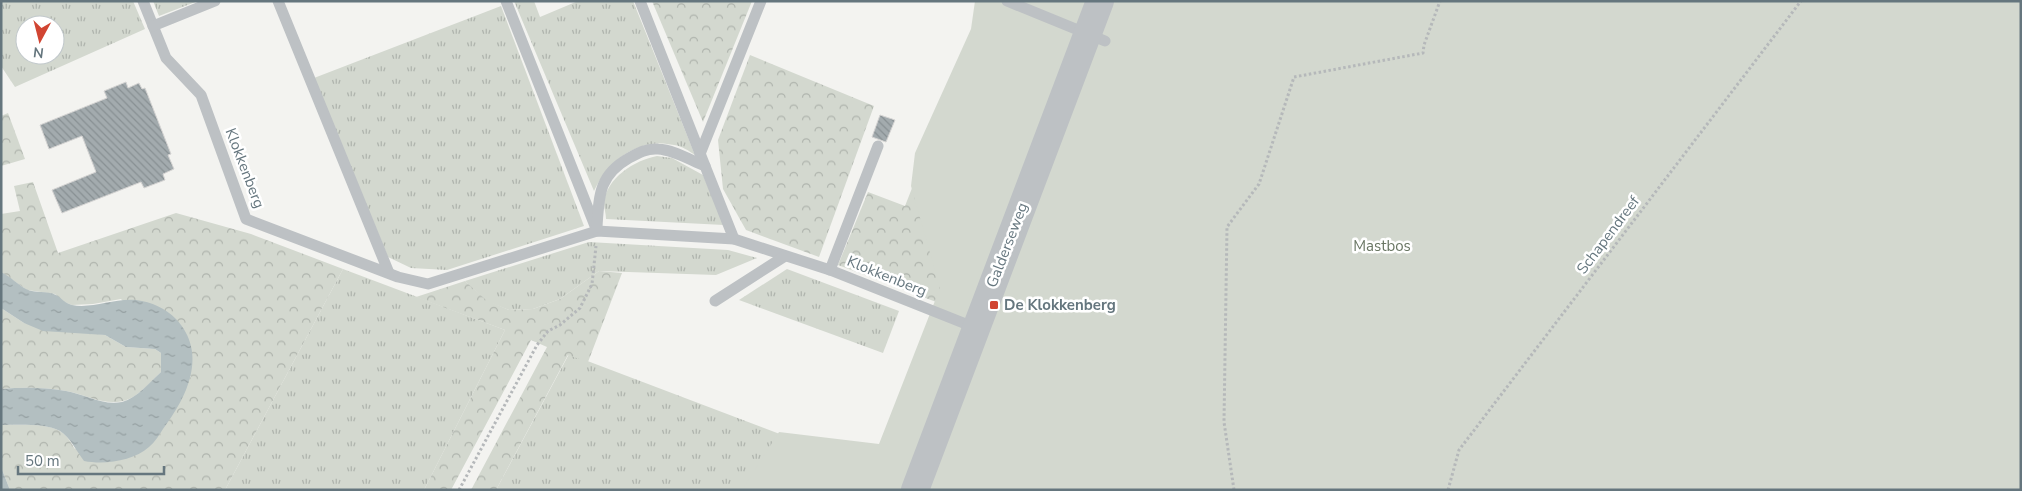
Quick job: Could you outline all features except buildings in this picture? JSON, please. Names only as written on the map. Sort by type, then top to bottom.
[{"type":"street","name":"Galderseweg","points":[[915,490],[976,328],[1096,37],[1100,1]]},
{"type":"lane","name":"Klokkenberg","points":[[143,1],[166,58],[201,94],[246,218],[390,273],[428,284],[597,231],[734,239],[830,270],[976,328]]},
{"type":"lane","points":[[153,26],[215,1]]},
{"type":"lane","points":[[278,1],[390,273]]},
{"type":"lane","points":[[506,1],[597,231]]},
{"type":"lane","points":[[640,1],[734,239]]},
{"type":"lane","points":[[700,154],[761,1]]},
{"type":"lane","points":[[1007,1],[1096,37]]},
{"type":"lane","points":[[830,270],[878,146]]},
{"type":"lane","points":[[597,231],[599,200],[608,173],[630,157],[645,150],[658,149],[672,152],[704,166]]},
{"type":"lane","points":[[715,301],[786,256]]},
{"type":"path","points":[[1234,490],[1224,422],[1227,227],[1259,184],[1294,77],[1423,53],[1424,45],[1440,1]]},
{"type":"path","name":"Schapendreef","points":[[1448,490],[1459,450],[1801,1]]},
{"type":"path","points":[[459,490],[537,345],[548,331],[560,325],[580,308],[592,284],[597,231]]},
{"type":"green space","points":[[1,1],[133,1],[145,29],[65,65],[65,15],[15,15],[15,65],[64,65],[15,87],[1,66]]},
{"type":"green space","points":[[153,1],[198,1],[159,16]]},
{"type":"green space","points":[[514,1],[534,1],[540,17],[578,1],[633,1],[695,155],[680,146],[661,143],[637,148],[626,153],[607,170],[594,191]]},
{"type":"green space","points":[[652,1],[752,1],[703,122]]},
{"type":"green space","name":"Mastbos","points":[[975,1],[2021,1],[2021,490],[742,490],[779,432],[879,444],[940,288],[911,186],[915,153],[971,29]]},
{"type":"green space","points":[[985,2],[968,314],[838,265],[868,192],[905,206]]},
{"type":"green space","points":[[501,6],[584,226],[447,270],[411,268],[388,257],[314,78]]},
{"type":"green space","points":[[750,55],[874,106],[819,257],[746,230],[723,189],[718,140]]},
{"type":"green space","points":[[8,113],[25,159],[1,166],[1,116]]},
{"type":"green space","points":[[657,156],[672,158],[703,175],[724,225],[606,219],[604,203],[606,194],[616,178],[631,166]]},
{"type":"green space","points":[[33,182],[58,253],[176,213],[251,234],[343,269],[225,490],[10,490],[1,467],[1,425],[32,425],[54,428],[69,439],[75,449],[191,377],[121,299],[93,304],[72,305],[64,302],[55,294],[27,290],[1,272],[1,214],[20,211],[14,186]]},
{"type":"green space","points":[[589,242],[728,250],[757,258],[716,275],[599,271],[560,299],[533,309],[509,310],[486,301],[465,281]]},
{"type":"green space","points":[[343,269],[505,330],[424,490],[225,490]]},
{"type":"green space","points":[[787,269],[899,311],[883,353],[739,300]]},
{"type":"green space","points":[[599,271],[622,273],[588,362],[568,355],[496,490],[471,490],[547,347],[531,340],[451,490],[424,490],[505,330],[416,297],[465,281],[486,300],[509,310],[533,309],[560,299]]},
{"type":"green space","points":[[1,308],[24,323],[105,335],[126,347],[155,349],[161,353],[161,372],[138,394],[129,399],[113,402],[50,389],[1,389]]},
{"type":"green space","points":[[569,354],[785,436],[753,490],[496,490]]},
{"type":"water","points":[[1,272],[26,289],[58,296],[72,305],[87,306],[120,300],[136,300],[158,306],[176,319],[186,332],[191,346],[193,360],[191,374],[187,389],[180,403],[149,447],[135,456],[118,461],[84,461],[64,434],[54,428],[1,425],[1,389],[50,389],[73,392],[108,402],[122,402],[138,393],[161,372],[161,353],[155,349],[126,347],[105,335],[43,331],[24,323],[1,308]]},
{"type":"water","points":[[1,467],[10,490],[1,490]]},
{"type":"place","name":"De Klokkenberg","points":[[994,305]]}]
